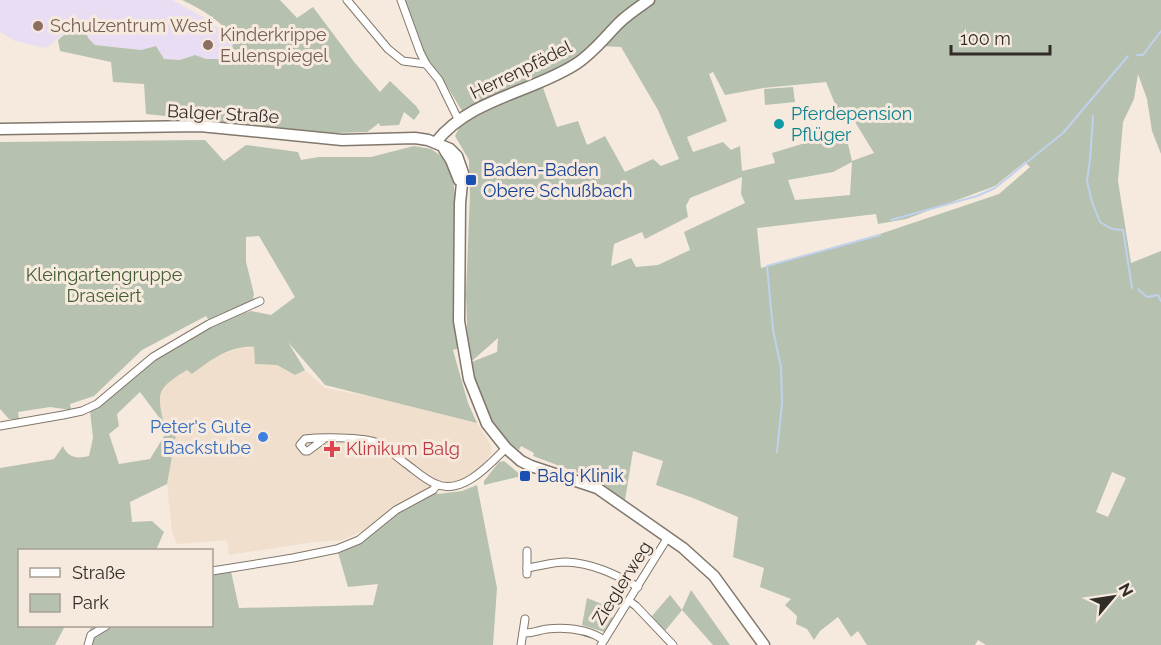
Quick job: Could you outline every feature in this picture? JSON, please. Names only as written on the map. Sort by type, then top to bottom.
[{"type":"street","points":[[347,0],[388,49],[404,61],[426,64]]},
{"type":"street","points":[[401,0],[426,64],[439,80],[459,121]]},
{"type":"street","name":"Herrenpfädel","points":[[439,144],[446,130],[479,107],[568,69],[591,53],[628,14],[649,0]]},
{"type":"street","name":"Balger Straße","points":[[0,129],[200,126],[317,139],[415,138],[439,144]]},
{"type":"street","points":[[439,144],[450,149],[457,156],[463,173],[459,203],[459,321],[464,361],[482,413],[493,433],[506,448],[531,466],[597,488],[668,537],[714,576],[766,644]]},
{"type":"street","points":[[0,426],[82,411],[98,404],[153,357],[209,324],[260,300]]},
{"type":"street","points":[[324,439],[372,441],[390,451],[437,485],[447,486],[463,483],[478,476],[506,448]]},
{"type":"street","points":[[213,571],[337,549],[359,540],[396,510],[434,490],[437,485]]},
{"type":"street","name":"Zieglerweg","points":[[603,643],[668,537]]},
{"type":"street","points":[[527,551],[527,571],[565,562],[614,573],[638,587]]},
{"type":"street","points":[[629,601],[673,645]]},
{"type":"street","points":[[521,645],[525,619]]},
{"type":"street","points":[[88,645],[91,635],[104,627]]},
{"type":"street","points":[[523,633],[573,628],[590,633],[603,643]]},
{"type":"shaded area","points":[[0,0],[172,0],[203,17],[235,40],[231,49],[219,59],[206,59],[195,55],[180,60],[164,59],[155,46],[141,50],[95,45],[88,38],[82,20],[46,48],[15,41],[0,32]]},
{"type":"shaded area","name":"Klinikum Balg","points":[[254,347],[255,364],[277,365],[295,375],[305,370],[325,388],[387,400],[477,423],[491,445],[491,453],[481,467],[463,479],[433,490],[378,524],[342,540],[229,555],[227,540],[177,544],[172,532],[167,484],[176,434],[166,433],[158,400],[165,384],[187,370],[192,373],[217,356],[240,348]]},
{"type":"green space","points":[[182,0],[280,0],[297,18],[313,7],[380,92],[390,81],[420,112],[414,120],[404,112],[399,125],[380,126],[379,123],[367,132],[332,133],[146,114],[144,84],[113,82],[111,62],[60,51],[58,40],[82,20],[88,38],[95,45],[141,50],[156,46],[164,59],[180,60],[195,55],[206,59],[219,59],[231,49],[235,40],[212,17]]},
{"type":"green space","points":[[404,0],[639,0],[622,12],[602,41],[653,0],[1161,0],[1161,154],[1152,131],[1147,99],[1138,74],[1134,99],[1123,122],[1118,181],[1131,263],[1161,251],[1161,645],[986,645],[978,640],[975,645],[867,645],[858,631],[851,637],[838,617],[820,631],[814,640],[807,629],[796,624],[797,616],[785,605],[791,599],[760,587],[764,568],[733,557],[738,517],[656,485],[663,461],[633,451],[625,500],[597,480],[533,456],[534,453],[521,446],[519,450],[509,442],[487,411],[469,363],[497,352],[498,338],[473,360],[468,359],[466,294],[469,160],[455,136],[465,116],[441,76],[423,54]],"holes":[[[598,46],[621,47],[658,110],[679,159],[661,166],[653,159],[625,172],[605,136],[587,145],[578,121],[557,127],[541,82]],[[713,72],[725,95],[763,88],[826,82],[843,123],[852,117],[874,153],[852,161],[845,131],[772,153],[775,163],[742,171],[740,146],[731,150],[723,142],[693,152],[687,137],[727,121],[709,74]],[[852,162],[850,195],[795,200],[788,180],[833,172]],[[1025,162],[1030,167],[999,194],[880,234],[761,268],[757,228],[876,214],[878,224],[906,219],[995,186]],[[742,177],[741,194],[745,203],[684,232],[690,250],[658,265],[636,267],[631,258],[611,266],[614,244],[642,232],[645,239],[688,217],[686,206],[690,198]],[[1112,472],[1126,478],[1108,517],[1096,512]]]},
{"type":"green space","points":[[793,87],[795,102],[765,105],[764,89]]},
{"type":"green space","name":"Kleingartengruppe Draseiert","points":[[205,140],[224,161],[246,145],[298,152],[301,160],[319,157],[371,157],[414,146],[431,149],[444,158],[453,178],[457,215],[460,348],[453,350],[468,403],[477,423],[325,385],[288,342],[305,370],[295,375],[277,365],[255,364],[254,347],[229,351],[192,374],[187,370],[170,381],[162,391],[160,404],[164,424],[140,392],[117,414],[119,426],[109,434],[119,464],[150,459],[166,433],[176,434],[167,484],[130,502],[132,522],[152,521],[164,532],[156,549],[18,549],[18,627],[64,627],[55,645],[0,645],[0,468],[54,459],[63,446],[73,457],[89,456],[93,438],[90,411],[153,357],[230,317],[251,311],[271,315],[295,297],[259,236],[246,237],[246,262],[254,294],[253,299],[210,322],[206,316],[142,350],[94,396],[70,404],[71,410],[50,407],[18,412],[19,419],[9,419],[0,409],[0,142]]},
{"type":"green space","points":[[504,461],[522,476],[484,485],[484,481],[499,462]]},
{"type":"green space","points":[[477,485],[497,588],[493,645],[85,645],[91,627],[213,627],[213,576],[230,567],[239,608],[373,605],[378,584],[348,587],[337,549],[359,540],[396,510],[433,490],[438,494],[462,491]]},
{"type":"green space","points":[[691,590],[730,645],[713,645],[682,610]]},
{"type":"green space","points":[[670,595],[682,610],[665,631],[652,616]]},
{"type":"green space","points":[[587,598],[607,606],[607,615],[613,618],[604,632],[582,625]]},
{"type":"waterway","points":[[1137,55],[1143,55],[1161,31]]},
{"type":"waterway","points":[[891,220],[977,196],[995,188],[1063,133],[1128,56]]},
{"type":"waterway","points":[[1093,116],[1087,181],[1100,222],[1112,229],[1123,230],[1132,288]]},
{"type":"waterway","points":[[777,452],[782,403],[781,367],[773,330],[767,266],[880,235]]},
{"type":"waterway","points":[[1138,289],[1147,297],[1158,295],[1161,301]]},
{"type":"place","name":"Schulzentrum West","points":[[38,26]]},
{"type":"place","name":"Kinderkrippe Eulenspiegel","points":[[208,45]]},
{"type":"place","name":"Pferdepension Pflüger","points":[[779,124]]},
{"type":"place","name":"Baden-Baden Obere Schußbach","points":[[471,180]]},
{"type":"place","name":"Peter's Gute Backstube","points":[[263,437]]},
{"type":"place","name":"Klinikum Balg","points":[[332,449]]},
{"type":"place","name":"Balg Klinik","points":[[525,476]]}]
